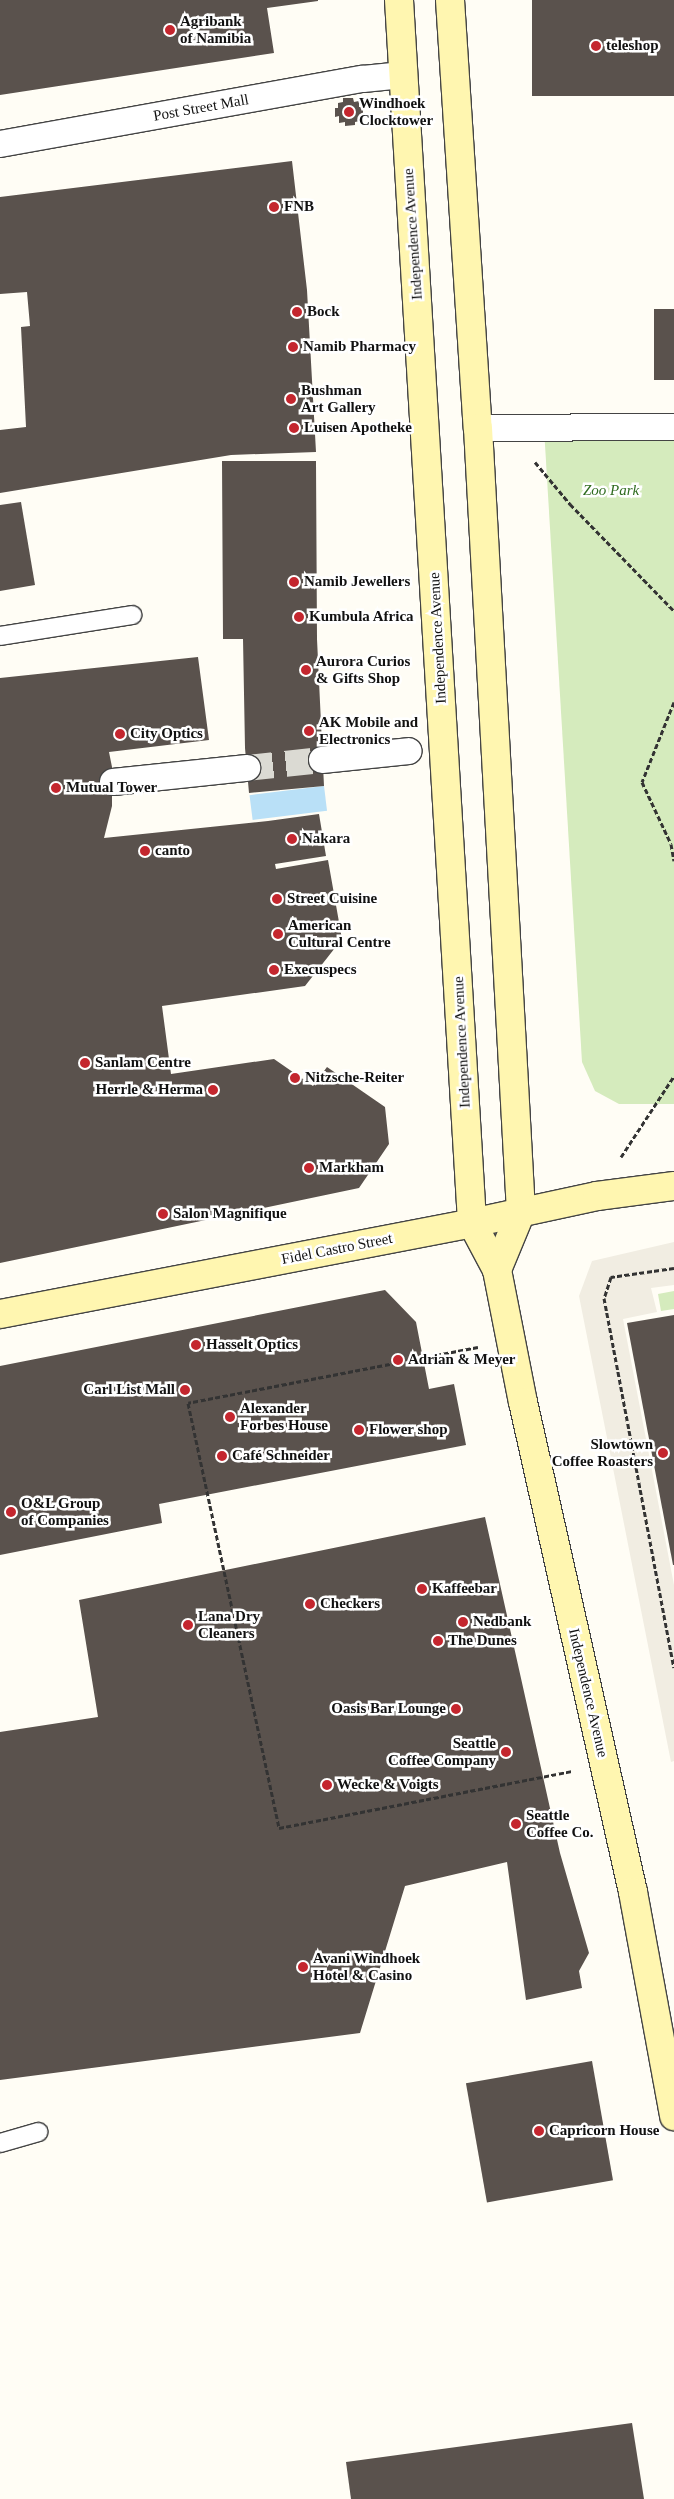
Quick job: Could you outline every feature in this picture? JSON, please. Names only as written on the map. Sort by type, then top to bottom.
[{"type":"main road","name":"Independence Avenue","points":[[399,0],[472,1223],[497,1270],[510,1341],[633,1892],[674,2116]]},
{"type":"main road","points":[[450,0],[478,428],[521,1212],[497,1270]]},
{"type":"main road","name":"Fidel Castro Street","points":[[0,1314],[472,1223],[597,1196],[674,1186]]},
{"type":"street","name":"Post Street Mall","points":[[0,144],[364,79],[403,75]]},
{"type":"street","points":[[478,428],[674,427]]},
{"type":"street","points":[[322,760],[409,751]]},
{"type":"street","points":[[113,782],[247,768]]},
{"type":"lane","points":[[0,636],[132,615]]},
{"type":"lane","points":[[0,2143],[38,2132]]},
{"type":"path","points":[[507,428],[570,504],[674,611]]},
{"type":"path","points":[[674,702],[642,782],[671,844],[674,861]]},
{"type":"path","points":[[640,1126],[674,1076]]},
{"type":"path","points":[[674,1268],[611,1277],[604,1298],[674,1667]]},
{"type":"path","points":[[510,1341],[188,1403],[278,1828],[604,1765]]},
{"type":"green space","name":"Zoo Park","points":[[674,427],[674,1104],[619,1104],[595,1091],[582,1062],[544,428]]},
{"type":"green space","points":[[674,1291],[674,1309],[661,1311],[658,1294]]},
{"type":"shaded area","points":[[674,1242],[674,1285],[651,1288],[657,1312],[623,1319],[674,1585],[674,1761],[671,1762],[579,1296],[592,1261]]},
{"type":"water","points":[[324,786],[327,811],[253,820],[250,795]]},
{"type":"building","name":"Agribank of Namibia","points":[[0,0],[318,1],[267,8],[274,53],[0,95]]},
{"type":"building","points":[[532,0],[674,0],[674,96],[532,96]]},
{"type":"building","name":"Windhoek Clocktower","points":[[343,98],[353,98],[354,102],[359,101],[359,107],[363,107],[363,115],[360,115],[360,121],[355,122],[355,125],[345,126],[345,122],[339,123],[339,116],[335,117],[335,108],[338,108],[338,103],[343,102]]},
{"type":"building","points":[[292,161],[307,290],[316,452],[231,455],[0,493],[0,430],[26,427],[21,327],[30,326],[27,292],[0,294],[0,197]]},
{"type":"building","points":[[654,309],[674,309],[674,380],[654,380]]},
{"type":"building","points":[[222,461],[316,461],[317,639],[324,786],[249,793],[245,748],[243,639],[223,639]]},
{"type":"building","points":[[21,502],[35,585],[0,591],[0,505]]},
{"type":"building","name":"Sanlam Centre","points":[[198,657],[209,740],[109,752],[112,767],[112,806],[104,838],[319,814],[326,856],[275,864],[276,869],[328,860],[342,939],[305,986],[162,1006],[171,1074],[274,1059],[313,1086],[327,1067],[385,1107],[389,1144],[359,1188],[0,1263],[0,678]]},
{"type":"building","name":"Alexander Forbes House","points":[[385,1290],[416,1322],[429,1389],[454,1384],[466,1445],[159,1504],[162,1523],[0,1555],[0,1366]]},
{"type":"building","points":[[674,1315],[674,1565],[673,1565],[627,1323]]},
{"type":"building","name":"Wecke & Voigts","points":[[485,1517],[560,1853],[589,1953],[579,1971],[582,1988],[526,2000],[507,1862],[405,1886],[360,2033],[0,2080],[0,1732],[98,1717],[79,1600]]},
{"type":"building","name":"Capricorn House","points":[[592,2061],[613,2180],[487,2202],[466,2083]]},
{"type":"building","points":[[632,2423],[644,2499],[351,2499],[346,2462]]},
{"type":"tunnel","points":[[247,768],[322,760]]},
{"type":"place","name":"Agribank of Namibia","points":[[170,30]]},
{"type":"place","name":"teleshop","points":[[596,46]]},
{"type":"place","name":"Windhoek Clocktower","points":[[349,112]]},
{"type":"place","name":"FNB","points":[[274,207]]},
{"type":"place","name":"Bock","points":[[297,312]]},
{"type":"place","name":"Namib Pharmacy","points":[[293,347]]},
{"type":"place","name":"Bushman Art Gallery","points":[[291,399]]},
{"type":"place","name":"Luisen Apotheke","points":[[294,428]]},
{"type":"place","name":"Namib Jewellers","points":[[294,582]]},
{"type":"place","name":"Kumbula Africa","points":[[299,617]]},
{"type":"place","name":"Aurora Curios & Gifts Shop","points":[[306,670]]},
{"type":"place","name":"AK Mobile and Electronics","points":[[309,731]]},
{"type":"place","name":"City Optics","points":[[120,734]]},
{"type":"place","name":"Mutual Tower","points":[[56,788]]},
{"type":"place","name":"Nakara","points":[[292,839]]},
{"type":"place","name":"canto","points":[[145,851]]},
{"type":"place","name":"Street Cuisine","points":[[277,899]]},
{"type":"place","name":"American Cultural Centre","points":[[278,934]]},
{"type":"place","name":"Execuspecs","points":[[274,970]]},
{"type":"place","name":"Sanlam Centre","points":[[85,1063]]},
{"type":"place","name":"Nitzsche-Reiter","points":[[295,1078]]},
{"type":"place","name":"Herrle & Herma","points":[[213,1090]]},
{"type":"place","name":"Markham","points":[[309,1168]]},
{"type":"place","name":"Salon Magnifique","points":[[163,1214]]},
{"type":"place","name":"Hasselt Optics","points":[[196,1345]]},
{"type":"place","name":"Adrian & Meyer","points":[[398,1360]]},
{"type":"place","name":"Carl List Mall","points":[[185,1390]]},
{"type":"place","name":"Alexander Forbes House","points":[[230,1417]]},
{"type":"place","name":"Flower shop","points":[[359,1430]]},
{"type":"place","name":"Slowtown Coffee Roasters","points":[[663,1453]]},
{"type":"place","name":"Café Schneider","points":[[222,1456]]},
{"type":"place","name":"O&L Group of Companies","points":[[11,1512]]},
{"type":"place","name":"Kaffeebar","points":[[422,1589]]},
{"type":"place","name":"Checkers","points":[[310,1604]]},
{"type":"place","name":"Nedbank","points":[[463,1622]]},
{"type":"place","name":"Lana Dry Cleaners","points":[[188,1625]]},
{"type":"place","name":"The Dunes","points":[[438,1641]]},
{"type":"place","name":"Oasis Bar Lounge","points":[[456,1709]]},
{"type":"place","name":"Seattle Coffee Company","points":[[506,1752]]},
{"type":"place","name":"Wecke & Voigts","points":[[327,1785]]},
{"type":"place","name":"Seattle Coffee Co.","points":[[516,1824]]},
{"type":"place","name":"Avani Windhoek Hotel & Casino","points":[[303,1967]]},
{"type":"place","name":"Capricorn House","points":[[539,2131]]}]
